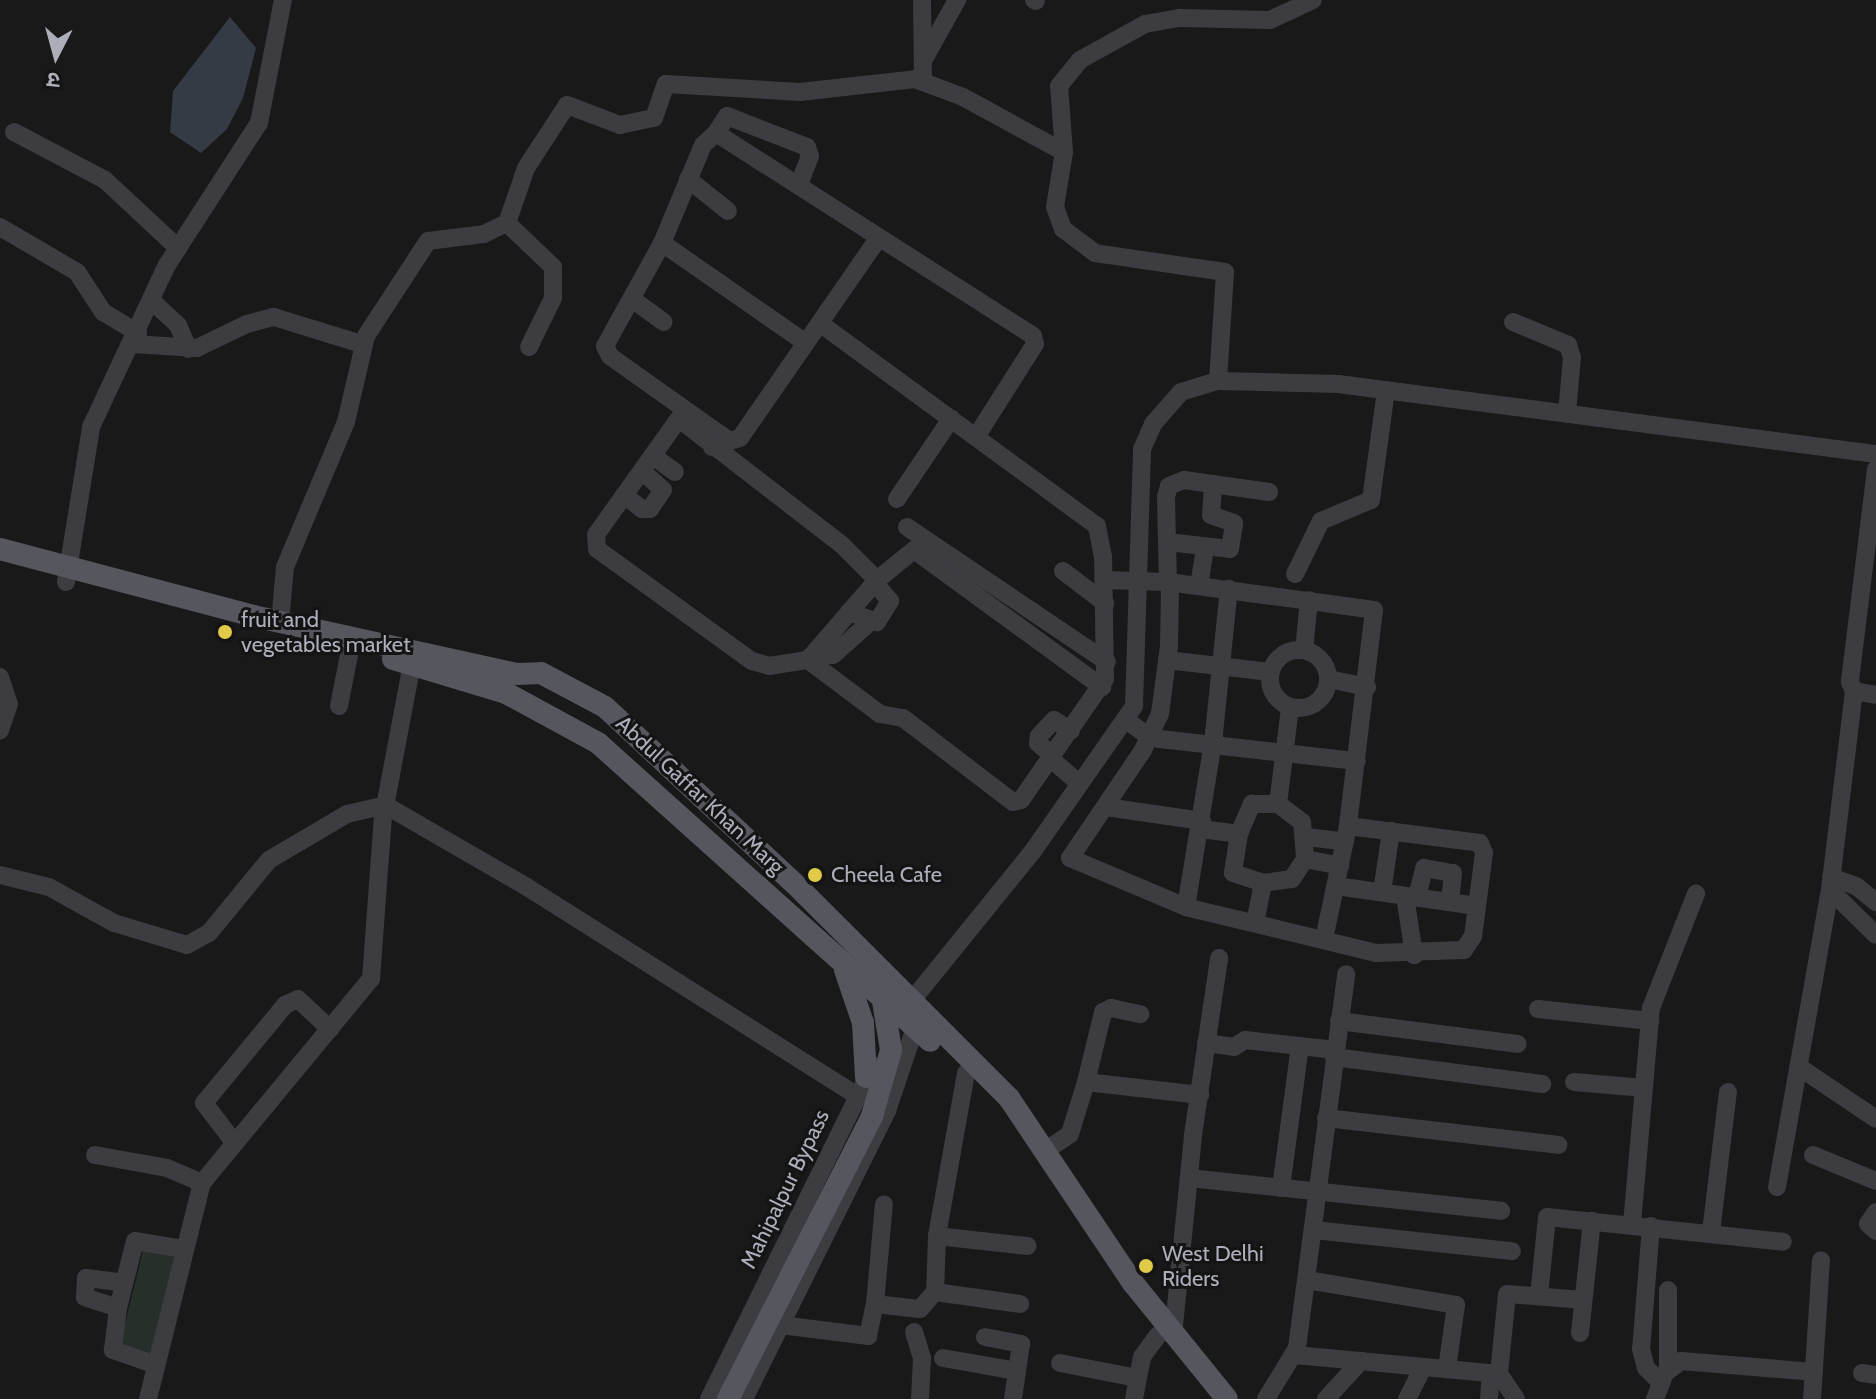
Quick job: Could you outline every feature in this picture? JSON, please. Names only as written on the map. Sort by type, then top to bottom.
[{"type":"main road","name":"Abdul Gaffar Khan Marg","points":[[0,549],[67,575],[350,650],[412,663],[532,704],[598,743],[1009,1098],[1166,1335],[1227,1399]]},
{"type":"main road","name":"Abdul Gaffar Khan Marg","points":[[0,562],[516,674],[541,673],[567,683],[640,736],[1010,1118],[1212,1399]]},
{"type":"main road","points":[[516,674],[608,727],[850,959],[863,1023],[869,1085],[728,1399]]},
{"type":"street","points":[[67,575],[91,427],[178,248],[259,123],[283,0]]},
{"type":"street","points":[[922,0],[923,81]]},
{"type":"street","points":[[923,61],[957,0]]},
{"type":"street","points":[[1218,381],[1227,275],[1095,253],[1076,243],[1055,212],[1064,152],[1059,86],[1069,70],[1109,41],[1160,20],[1270,20],[1313,0]]},
{"type":"street","points":[[280,622],[285,567],[346,422],[362,344],[428,241],[484,234],[507,223],[526,168],[567,105],[620,125],[654,118],[666,84],[800,92],[902,79],[923,81],[1064,152]]},
{"type":"street","points":[[682,414],[596,535],[597,549],[752,661],[769,666],[833,655],[869,623],[877,622],[890,604],[876,581],[842,545],[606,350],[662,243],[703,145],[727,116],[807,147],[810,156],[799,185]]},
{"type":"street","points":[[14,132],[105,180],[178,248]]},
{"type":"street","points":[[716,133],[1035,340],[976,437]]},
{"type":"street","points":[[688,179],[728,211]]},
{"type":"street","points":[[507,223],[553,267],[553,298],[529,347]]},
{"type":"street","points":[[0,227],[77,272],[103,312],[135,339],[188,349],[274,317],[362,344]]},
{"type":"street","points":[[716,441],[740,438],[879,237]]},
{"type":"street","points":[[662,243],[806,343]]},
{"type":"street","points":[[632,299],[664,322]]},
{"type":"street","points":[[151,300],[178,325],[188,349]]},
{"type":"street","points":[[1513,322],[1568,345],[1572,357],[1567,413]]},
{"type":"street","points":[[810,658],[880,714],[903,718],[1013,802],[1021,800],[1102,687],[1107,662],[1101,537],[1090,519],[820,323]]},
{"type":"street","points":[[744,1399],[887,1111],[911,1015],[935,977],[1126,720],[1136,695],[1136,559],[1146,436],[1168,402],[1196,385],[1218,381],[1386,390],[1876,454]]},
{"type":"street","points":[[1295,574],[1321,521],[1371,500],[1386,390]]},
{"type":"street","points":[[897,499],[951,419]]},
{"type":"street","points":[[647,463],[675,472]]},
{"type":"street","points":[[624,495],[647,510],[657,499],[662,487],[647,463]]},
{"type":"street","points":[[1777,1187],[1802,1069],[1830,884],[1854,691],[1851,666],[1876,469]]},
{"type":"street","points":[[1269,492],[1184,480],[1169,486],[1167,660],[1163,704],[1151,738],[1070,858],[1186,907],[1376,953],[1414,955],[1468,948],[1484,853],[1480,843],[1391,831],[1307,837]]},
{"type":"street","points":[[1167,542],[1231,547],[1233,521],[1210,512],[1213,484]]},
{"type":"street","points":[[1102,687],[914,550],[902,523],[1107,662]]},
{"type":"street","points":[[1199,586],[1205,547]]},
{"type":"street","points":[[810,658],[876,581],[914,550]]},
{"type":"street","points":[[1103,557],[1136,559]]},
{"type":"street","points":[[1063,571],[1105,603]]},
{"type":"street","points":[[1104,580],[1168,582],[1374,610],[1367,687],[1346,834],[1324,939]]},
{"type":"street","points":[[1186,907],[1213,743],[1229,589]]},
{"type":"street","points":[[1304,650],[1309,600]]},
{"type":"street","points":[[849,612],[869,623]]},
{"type":"street","points":[[339,706],[350,650]]},
{"type":"street","points":[[1290,708],[1272,692],[1270,672],[1287,652],[1304,650],[1319,657],[1329,679]]},
{"type":"street","points":[[1167,660],[1270,672]]},
{"type":"street","points":[[148,1399],[202,1183],[233,1141],[371,979],[385,805],[412,663]]},
{"type":"street","points":[[0,677],[9,704],[0,730]]},
{"type":"street","points":[[1329,679],[1367,687]]},
{"type":"street","points":[[1290,708],[1315,704],[1329,679]]},
{"type":"street","points":[[1854,691],[1876,695]]},
{"type":"street","points":[[1278,804],[1290,708]]},
{"type":"street","points":[[1126,720],[1151,738],[1357,761]]},
{"type":"street","points":[[1052,757],[1079,783]]},
{"type":"street","points":[[1252,804],[1278,804],[1295,812],[1307,837],[1305,859],[1292,879],[1263,883],[1233,873],[1239,834],[1252,804]]},
{"type":"street","points":[[0,875],[49,887],[114,923],[187,945],[209,933],[269,860],[347,814],[385,805],[869,1085]]},
{"type":"street","points":[[1106,807],[1239,834]]},
{"type":"street","points":[[1382,892],[1391,831]]},
{"type":"street","points":[[1305,859],[1340,866]]},
{"type":"street","points":[[1414,955],[1411,897],[1424,868],[1453,873],[1450,902]]},
{"type":"street","points":[[1255,923],[1263,883]]},
{"type":"street","points":[[1830,884],[1856,886],[1876,902]]},
{"type":"street","points":[[1830,884],[1876,935]]},
{"type":"street","points":[[1336,886],[1477,906]]},
{"type":"street","points":[[1632,1224],[1656,984],[1696,894]]},
{"type":"street","points":[[1134,1399],[1142,1357],[1166,1335],[1219,958]]},
{"type":"street","points":[[1266,1399],[1295,1355],[1314,1230],[1331,1053],[1346,974]]},
{"type":"street","points":[[233,1141],[204,1103],[266,1027],[298,999],[330,1029]]},
{"type":"street","points":[[1045,1151],[1070,1134],[1103,1012],[1111,1008],[1140,1014]]},
{"type":"street","points":[[1538,1009],[1650,1021]]},
{"type":"street","name":"Mahipalpur Bypass","points":[[709,1399],[869,1085],[911,1015]]},
{"type":"street","points":[[1339,1021],[1518,1044]]},
{"type":"street","points":[[1206,1043],[1234,1047],[1245,1040],[1300,1046],[1542,1084]]},
{"type":"street","points":[[1281,1188],[1300,1046]]},
{"type":"street","points":[[1802,1069],[1876,1119]]},
{"type":"street","points":[[875,1304],[920,1309],[935,1292],[937,1236],[966,1073]]},
{"type":"street","points":[[1086,1082],[1200,1095]]},
{"type":"street","points":[[1574,1082],[1644,1088]]},
{"type":"street","points":[[1711,1232],[1728,1092]]},
{"type":"street","points":[[1326,1118],[1558,1145]]},
{"type":"street","points":[[95,1155],[167,1168],[202,1183]]},
{"type":"street","points":[[1813,1155],[1876,1181]]},
{"type":"street","points":[[1189,1178],[1501,1211]]},
{"type":"street","points":[[781,1325],[868,1336],[875,1304],[884,1204]]},
{"type":"street","points":[[1876,1212],[1868,1224],[1876,1231]]},
{"type":"street","points":[[1539,1295],[1546,1217],[1783,1242]]},
{"type":"street","points":[[1580,1333],[1592,1221]]},
{"type":"street","points":[[1651,1226],[1641,1349],[1646,1368],[1661,1383]]},
{"type":"street","points":[[1314,1230],[1512,1251]]},
{"type":"street","points":[[937,1236],[1027,1246]]},
{"type":"street","points":[[156,1365],[113,1350],[124,1283],[135,1241],[184,1249]]},
{"type":"street","points":[[1812,1399],[1821,1260]]},
{"type":"street","points":[[118,1308],[85,1297],[86,1278],[124,1283]]},
{"type":"street","points":[[1307,1280],[1456,1305],[1447,1369]]},
{"type":"street","points":[[1661,1383],[1668,1290]]},
{"type":"street","points":[[935,1292],[1020,1304]]},
{"type":"street","points":[[1493,1385],[1507,1294],[1583,1300]]},
{"type":"street","points":[[914,1332],[922,1358],[920,1397],[940,1399]]},
{"type":"street","points":[[985,1337],[1020,1343],[1013,1399]]},
{"type":"street","points":[[1295,1355],[1447,1369],[1493,1385],[1516,1399]]},
{"type":"street","points":[[943,1358],[1017,1371]]},
{"type":"street","points":[[1326,1399],[1361,1361]]},
{"type":"street","points":[[1661,1383],[1681,1361],[1814,1372]]},
{"type":"street","points":[[1060,1363],[1137,1378]]},
{"type":"street","points":[[1407,1399],[1423,1367]]},
{"type":"shaded area","points":[[230,17],[256,48],[243,98],[227,129],[201,153],[170,132],[173,91]]},
{"type":"shaded area","points":[[145,1243],[177,1255],[155,1351],[149,1354],[122,1348],[121,1340]]},
{"type":"place","name":"fruit and vegetables market","points":[[225,632]]},
{"type":"place","name":"Cheela Cafe","points":[[815,875]]},
{"type":"place","name":"West Delhi Riders","points":[[1146,1266]]}]
